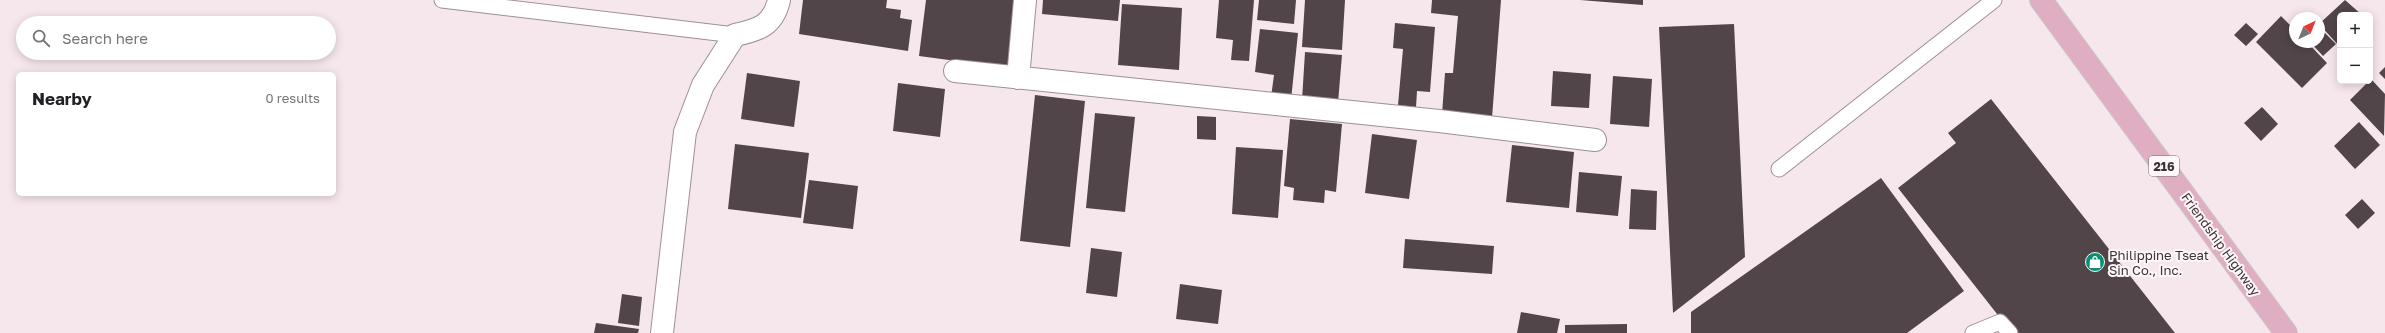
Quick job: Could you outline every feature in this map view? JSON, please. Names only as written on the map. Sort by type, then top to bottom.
[{"type":"main road","name":"Friendship Highway","points":[[2041,0],[2286,333]]},
{"type":"street","points":[[662,333],[684,132],[703,85],[735,35],[759,30],[772,18],[780,0]]},
{"type":"street","points":[[1018,78],[1025,0]]},
{"type":"street","points":[[955,71],[1439,121],[1595,140]]},
{"type":"lane","points":[[442,0],[735,35]]},
{"type":"lane","points":[[1779,169],[1994,0]]},
{"type":"lane","points":[[1973,333],[2000,322],[2010,333]]},
{"type":"building","points":[[803,0],[887,0],[886,8],[901,10],[900,18],[912,20],[908,51],[799,34]]},
{"type":"building","points":[[926,0],[1016,0],[1009,68],[919,56]]},
{"type":"building","points":[[1043,0],[1120,0],[1118,21],[1042,14]]},
{"type":"building","points":[[1219,0],[1254,0],[1249,61],[1231,60],[1233,40],[1216,38]]},
{"type":"building","points":[[1259,0],[1296,0],[1294,24],[1257,20]]},
{"type":"building","points":[[1305,0],[1345,0],[1342,50],[1302,47]]},
{"type":"building","points":[[1432,0],[1501,0],[1492,118],[1442,114],[1445,73],[1453,73],[1458,16],[1431,13]]},
{"type":"building","points":[[1580,0],[1643,0],[1643,5]]},
{"type":"building","points":[[2345,0],[2359,12],[2337,12],[2337,44],[2325,31],[2325,18]]},
{"type":"building","points":[[1122,4],[1182,8],[1179,70],[1118,65]]},
{"type":"building","points":[[2281,16],[2289,24],[2289,48],[2313,48],[2327,63],[2302,88],[2256,42]]},
{"type":"building","points":[[1395,23],[1435,27],[1430,92],[1417,91],[1416,107],[1398,105],[1403,49],[1393,48]]},
{"type":"building","points":[[2246,23],[2258,34],[2246,46],[2234,35]]},
{"type":"building","points":[[1734,24],[1745,257],[1673,313],[1659,27]]},
{"type":"building","points":[[1260,29],[1298,33],[1291,100],[1271,97],[1274,75],[1255,72]]},
{"type":"building","points":[[2325,33],[2336,44],[2323,56],[2316,48],[2325,48]]},
{"type":"building","points":[[1305,52],[1342,55],[1338,103],[1302,100]]},
{"type":"building","points":[[2385,67],[2385,79],[2379,73]]},
{"type":"building","points":[[1553,71],[1591,74],[1589,108],[1551,106]]},
{"type":"building","points":[[747,73],[800,81],[794,127],[741,119]]},
{"type":"building","points":[[1613,76],[1652,79],[1649,127],[1610,124]]},
{"type":"building","points":[[2373,81],[2385,94],[2384,136],[2350,100],[2366,84],[2373,84]]},
{"type":"building","points":[[898,83],[945,89],[940,137],[893,131]]},
{"type":"building","points":[[1035,95],[1085,101],[1070,247],[1020,241]]},
{"type":"building","points":[[1991,99],[2175,333],[2012,333],[1898,188],[1956,143],[1948,133]]},
{"type":"building","points":[[2262,107],[2278,124],[2261,141],[2244,123]]},
{"type":"building","points":[[1095,113],[1135,117],[1125,212],[1086,208]]},
{"type":"building","points":[[1197,116],[1216,117],[1216,140],[1197,139]]},
{"type":"building","points":[[1290,119],[1342,124],[1336,192],[1325,190],[1324,203],[1293,200],[1294,188],[1284,186]]},
{"type":"building","points":[[2359,122],[2380,145],[2355,169],[2334,146]]},
{"type":"building","points":[[1372,134],[1417,140],[1409,199],[1365,193]]},
{"type":"building","points":[[735,144],[809,153],[801,218],[728,209]]},
{"type":"building","points":[[1512,145],[1574,152],[1569,208],[1506,202]]},
{"type":"building","points":[[1236,147],[1283,150],[1278,218],[1232,214]]},
{"type":"building","points":[[1579,172],[1622,176],[1618,216],[1576,212]]},
{"type":"building","points":[[1881,178],[1964,291],[1907,333],[1691,333],[1691,312]]},
{"type":"building","points":[[809,180],[858,186],[853,229],[803,223]]},
{"type":"building","points":[[1631,189],[1657,191],[1656,230],[1629,229]]},
{"type":"building","points":[[2362,199],[2375,213],[2358,229],[2345,215]]},
{"type":"building","points":[[1405,239],[1494,246],[1492,274],[1403,268]]},
{"type":"building","points":[[1091,248],[1122,252],[1117,297],[1086,293]]},
{"type":"building","points":[[1180,284],[1222,290],[1218,324],[1176,319]]},
{"type":"building","points":[[622,294],[642,297],[639,326],[618,323]]},
{"type":"building","points":[[1521,312],[1560,319],[1557,333],[1517,333]]},
{"type":"building","points":[[596,323],[639,329],[638,333],[594,333]]},
{"type":"building","points":[[1627,324],[1627,333],[1565,333],[1565,325]]},
{"type":"place","name":"Philippine Tseat Sin Co., Inc.","points":[[2095,262]]}]
